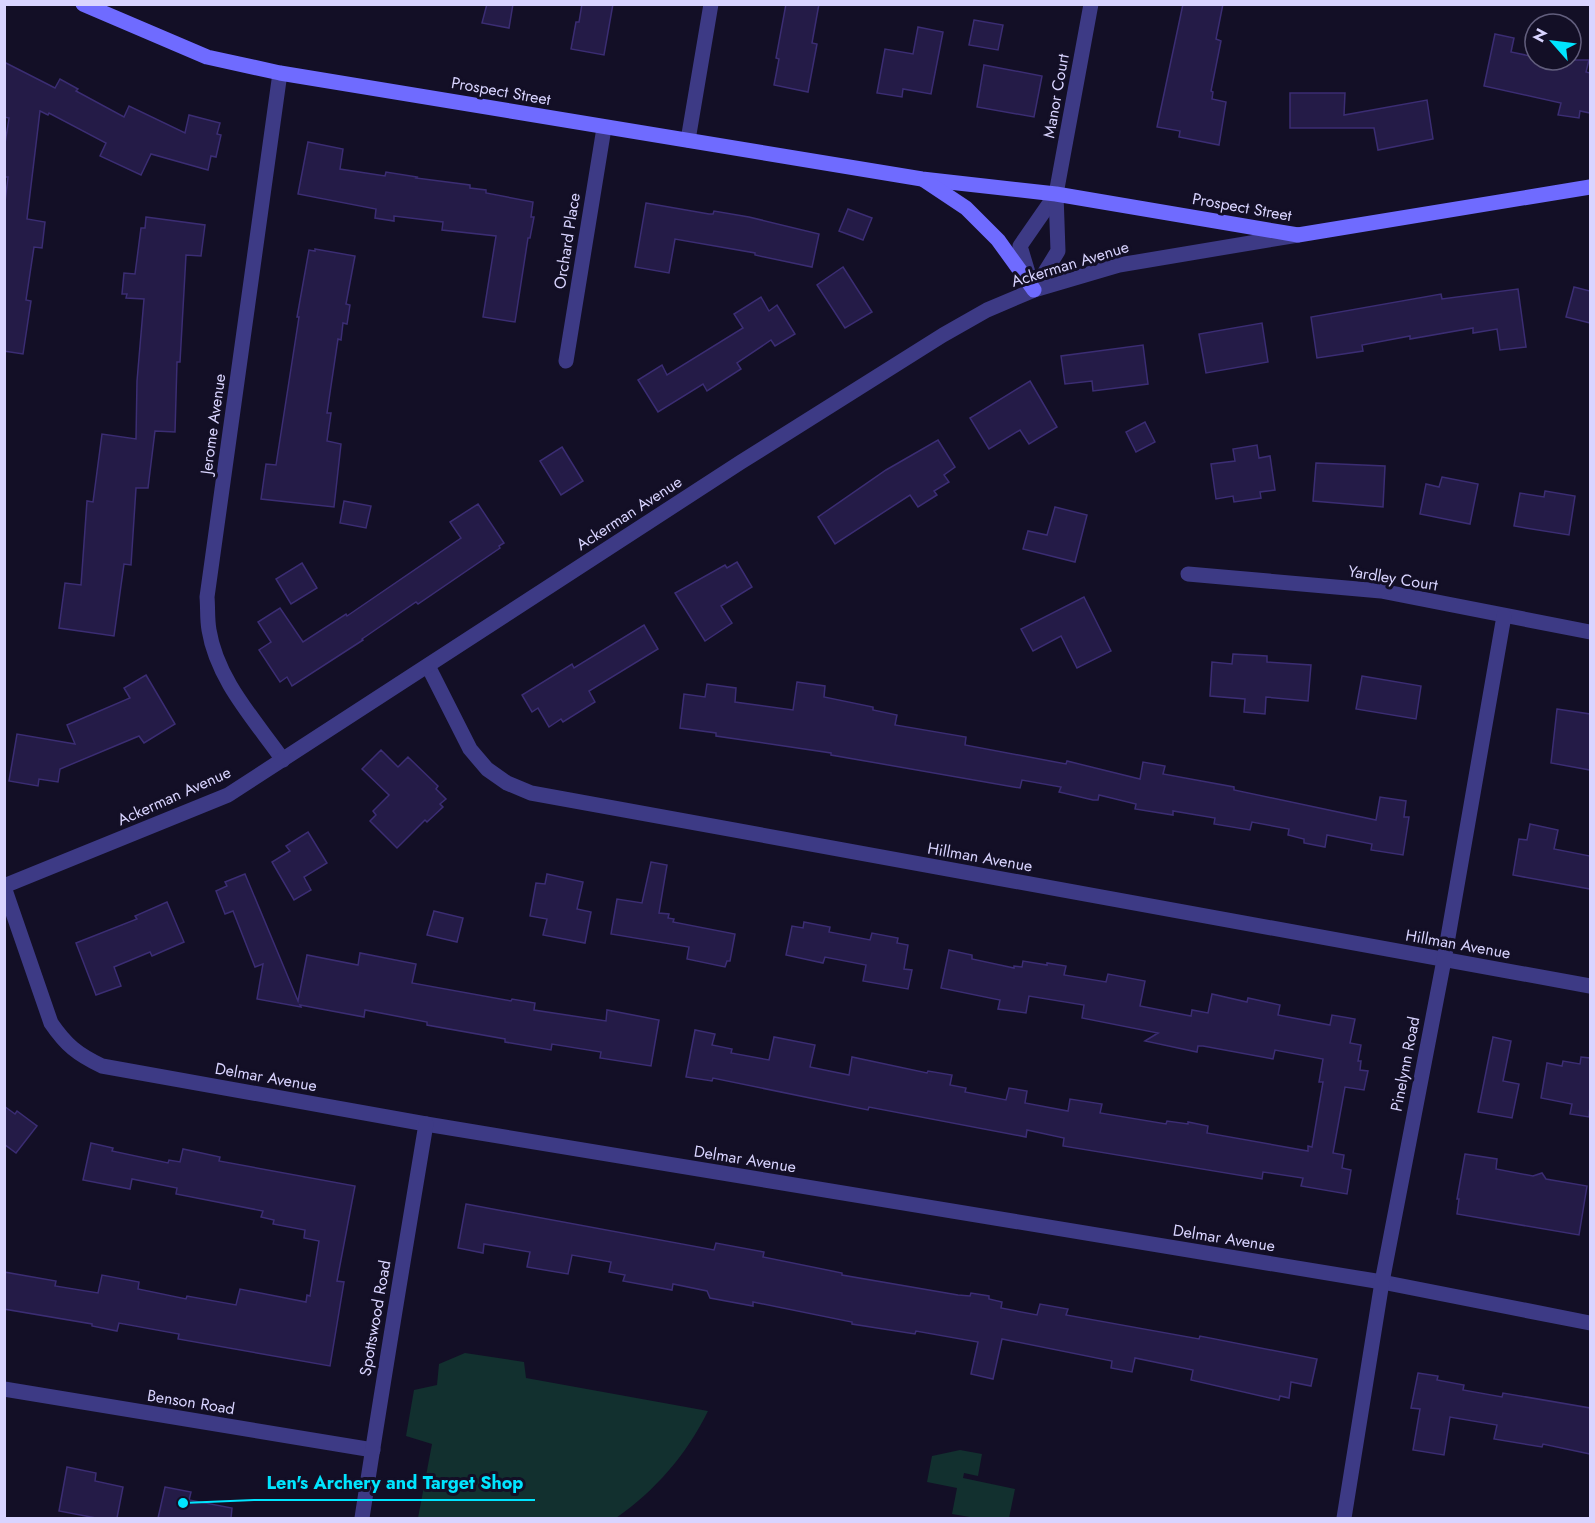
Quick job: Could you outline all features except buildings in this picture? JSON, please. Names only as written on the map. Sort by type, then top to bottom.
[{"type":"main road","name":"Prospect Street","points":[[83,4],[207,57],[280,73],[922,179],[1056,194],[1298,236],[1590,187]]},
{"type":"main road","name":"Prospect Street","points":[[922,179],[966,208],[998,240],[1034,290]]},
{"type":"street","points":[[688,140],[711,4]]},
{"type":"street","name":"Manor Court","points":[[1034,290],[1058,251],[1056,194],[1091,4]]},
{"type":"street","name":"Jerome Avenue","points":[[280,73],[207,597],[209,629],[216,655],[229,684],[283,760]]},
{"type":"street","name":"Orchard Place","points":[[566,361],[604,128]]},
{"type":"street","name":"Manor Court","points":[[1034,290],[1020,246],[1056,194]]},
{"type":"street","name":"Ackerman Avenue","points":[[4,886],[228,795],[741,462],[943,335],[987,310],[1034,290],[1119,265],[1298,236]]},
{"type":"street","name":"Yardley Court","points":[[1188,574],[1381,591],[1590,632]]},
{"type":"street","name":"Pinelynn Road","points":[[1344,1518],[1382,1282],[1444,960],[1504,616]]},
{"type":"street","name":"Hillman Avenue","points":[[428,666],[470,750],[487,769],[507,783],[531,793],[1590,986]]},
{"type":"street","name":"Delmar Avenue","points":[[4,886],[51,1023],[64,1042],[82,1057],[102,1066],[426,1124],[1382,1282],[1590,1323]]},
{"type":"street","name":"Spottswood Road","points":[[362,1518],[426,1124]]},
{"type":"street","name":"Benson Road","points":[[4,1389],[373,1450]]},
{"type":"green space","points":[[465,1353],[524,1362],[526,1378],[708,1411],[680,1457],[657,1484],[616,1518],[418,1518],[432,1444],[406,1436],[414,1390],[437,1385],[439,1364]]},
{"type":"green space","points":[[960,1450],[982,1454],[978,1476],[964,1473],[963,1478],[1015,1489],[1009,1518],[976,1518],[952,1514],[957,1488],[927,1482],[932,1456]]},
{"type":"place","name":"Len's Archery and Target Shop","points":[[183,1503]]}]
